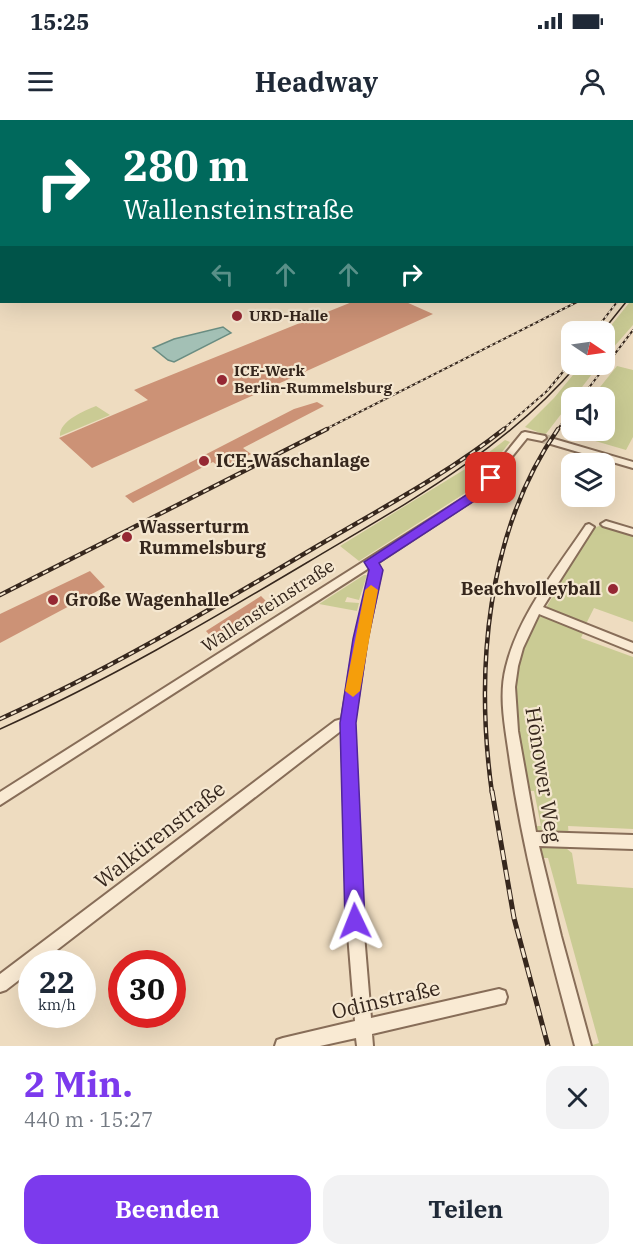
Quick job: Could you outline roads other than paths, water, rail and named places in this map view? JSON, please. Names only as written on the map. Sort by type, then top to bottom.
[{"type":"street","name":"Wallensteinstraße","points":[[0,800],[478,493],[525,435],[542,438]]},
{"type":"street","points":[[554,442],[633,465]]},
{"type":"street","points":[[606,524],[633,532]]},
{"type":"street","name":"Hönower Weg","points":[[583,1046],[531,839],[516,762],[509,685],[516,649],[524,630],[589,527]]},
{"type":"street","points":[[365,1046],[362,1028],[348,723],[361,639],[376,570],[371,562]]},
{"type":"street","points":[[537,609],[633,648]]},
{"type":"street","name":"Walkürenstraße","points":[[0,984],[339,725],[348,723]]},
{"type":"street","points":[[531,839],[631,842]]},
{"type":"street","name":"Odinstraße","points":[[283,1046],[330,1041],[362,1028],[499,997]]},
{"type":"tunnel","points":[[542,438],[554,442]]},
{"type":"tram line","points":[[611,321],[625,303]]},
{"type":"tram line","points":[[0,729],[40,711],[156,650],[417,497],[486,450],[549,395],[568,375]]},
{"type":"railway","points":[[324,430],[575,303]]},
{"type":"railway","points":[[602,321],[616,303]]},
{"type":"railway","points":[[589,387],[633,330]]},
{"type":"railway","points":[[502,430],[547,391],[561,374]]},
{"type":"railway","points":[[557,430],[561,425]]},
{"type":"railway","points":[[0,595],[327,429]]},
{"type":"railway","points":[[0,719],[82,679],[201,614],[414,490],[460,461],[504,429]]},
{"type":"railway","points":[[492,793],[485,699],[486,651],[492,604],[501,557],[515,512],[534,469],[558,429]]},
{"type":"railway","points":[[492,791],[514,918],[548,1046]]},
{"type":"place","name":"URD-Halle","points":[[237,316]]},
{"type":"place","name":"ICE-Werk Berlin-Rummelsburg","points":[[222,380]]},
{"type":"place","name":"ICE-Waschanlage","points":[[204,461]]},
{"type":"place","name":"Wasserturm Rummelsburg","points":[[127,537]]},
{"type":"place","name":"Beachvolleyball","points":[[613,589]]},
{"type":"place","name":"Große Wagenhalle","points":[[53,600]]}]
